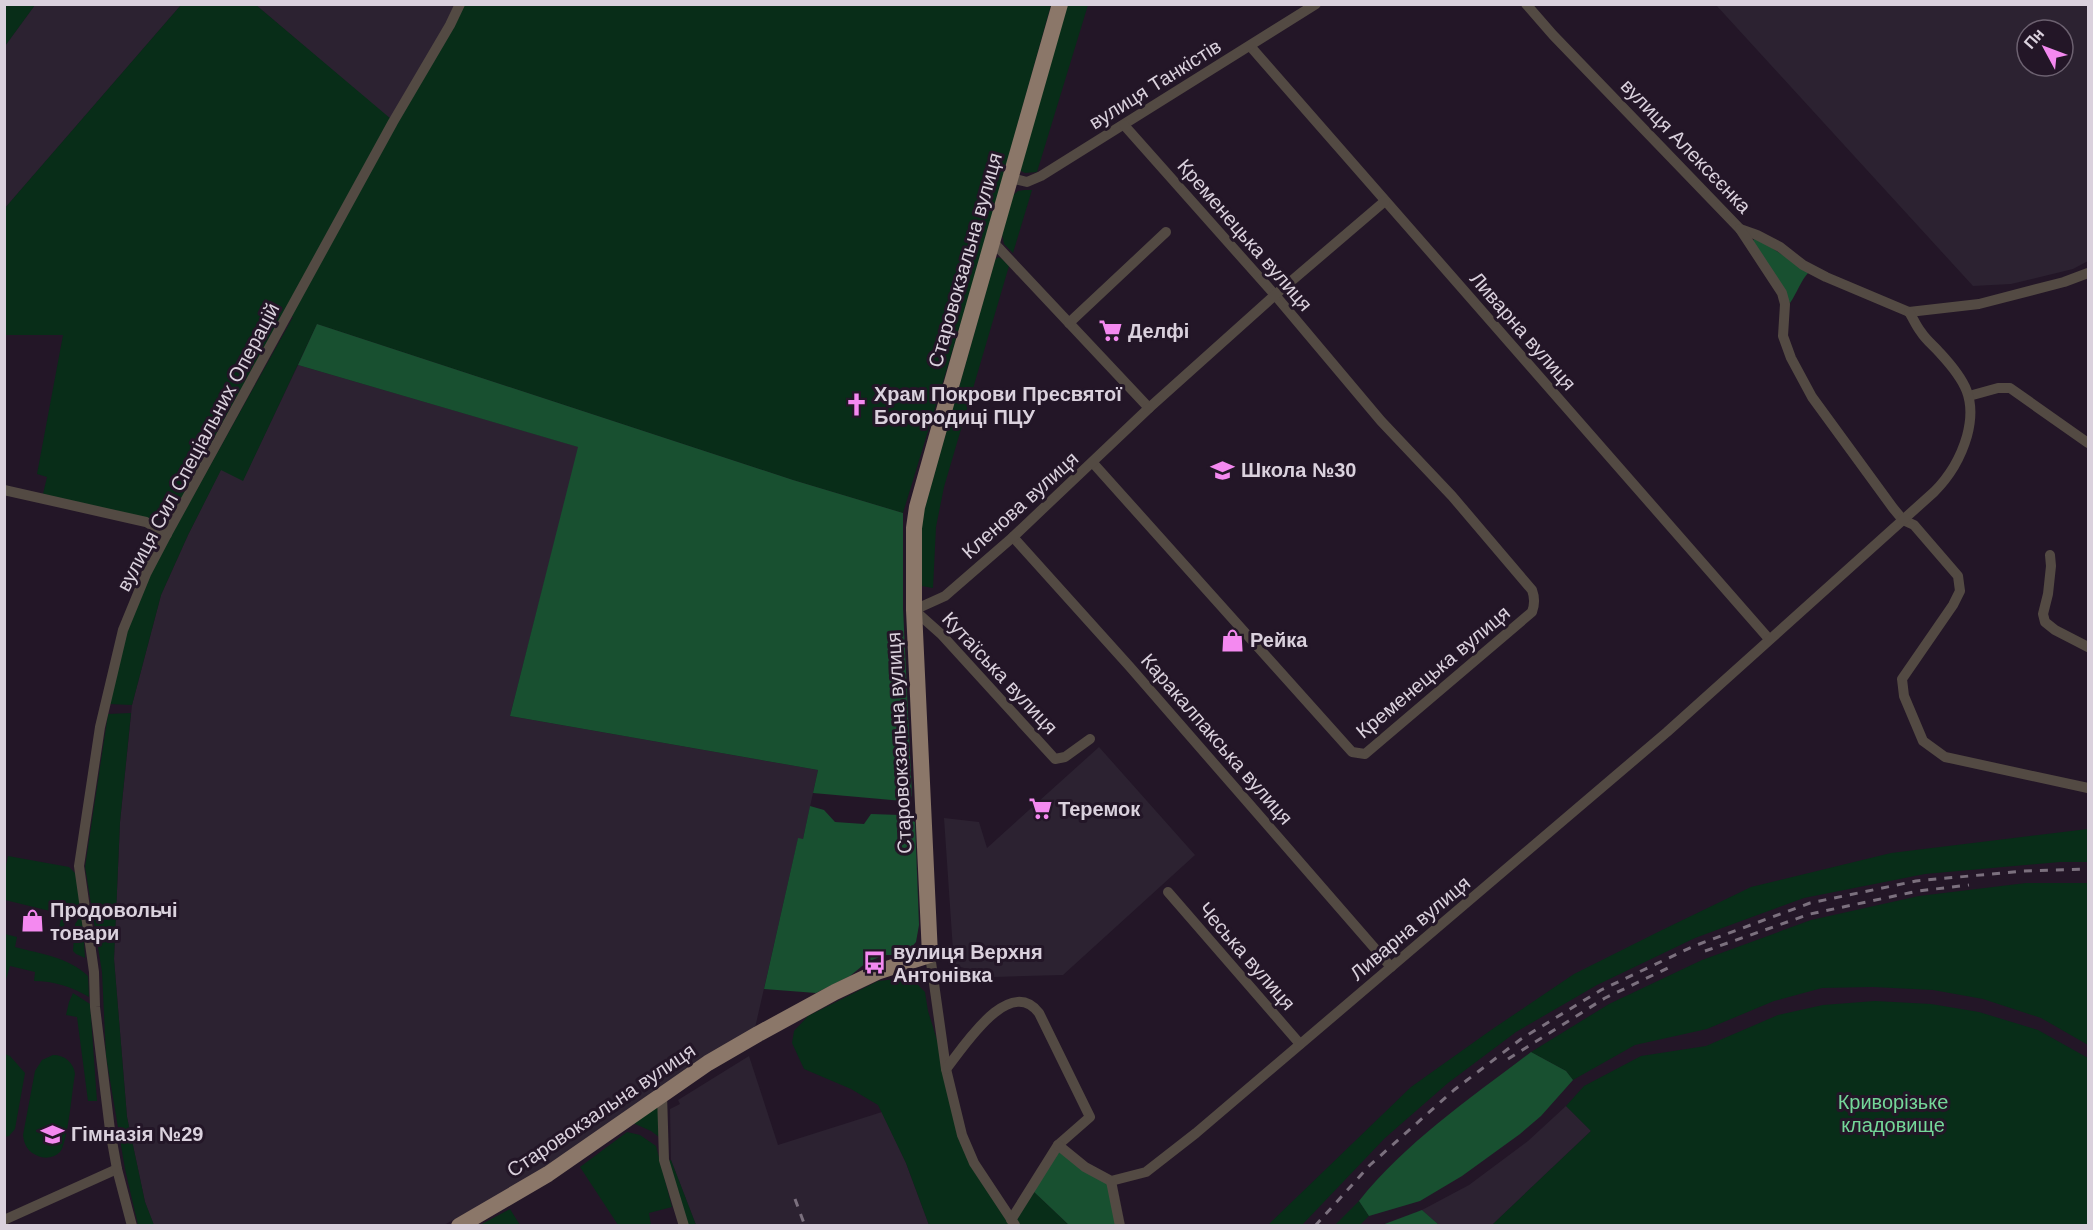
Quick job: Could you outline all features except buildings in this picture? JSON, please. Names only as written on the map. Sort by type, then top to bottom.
[{"type":"main road","name":"Старовокзальна вулиця","points":[[459,1226],[548,1174],[708,1063],[836,992],[877,972],[930,955],[914,610],[915,517],[1060,4]]},
{"type":"street","name":"вулиця Сил Спеціальних Операцій","points":[[132,1226],[117,1169],[101,1060],[94,972],[79,866],[100,727],[123,630],[146,574],[167,534],[460,4]]},
{"type":"street","name":"вулиця Танкістів","points":[[1011,178],[1027,182],[1041,176],[1316,4]]},
{"type":"street","name":"вулиця Алексєєнка","points":[[1526,4],[1740,228],[1780,247],[1803,265],[1826,277],[1909,312]]},
{"type":"street","name":"Ливарна вулиця","points":[[1250,46],[1769,639]]},
{"type":"street","name":"Кременецька вулиця","points":[[1093,463],[1352,752],[1365,754],[1532,612],[1535,597],[1532,590],[1452,496],[1381,422],[1275,295],[1124,124]]},
{"type":"street","name":"Кленова вулиця","points":[[914,610],[945,596],[1013,537],[1149,408],[1275,295],[1385,201]]},
{"type":"street","points":[[1740,228],[1782,293],[1785,304],[1783,336],[1791,358],[1812,397],[1903,520],[1914,525],[1958,576],[1960,591],[1953,605],[1902,679],[1904,696],[1923,741],[1945,757],[2088,788]]},
{"type":"street","points":[[1069,323],[1166,232]]},
{"type":"street","points":[[993,242],[1149,408]]},
{"type":"street","points":[[2088,273],[2064,282],[1979,304],[1909,312],[1921,332],[1948,362],[1969,396],[1998,388],[2010,388],[2088,443]]},
{"type":"street","name":"Ливарна вулиця","points":[[1111,1181],[1146,1172],[1196,1133],[1667,732],[1903,520],[1942,484],[1956,464],[1971,422],[1972,408],[1969,396]]},
{"type":"street","points":[[4,490],[146,522],[167,534]]},
{"type":"street","name":"Каракалпакська вулиця","points":[[1013,537],[1130,667],[1391,967]]},
{"type":"street","points":[[2050,555],[2048,594],[2043,614],[2045,622],[2055,630],[2088,647]]},
{"type":"street","name":"Кутаїська вулиця","points":[[914,610],[941,634],[1054,759],[1065,757],[1090,740]]},
{"type":"street","name":"Чеська вулиця","points":[[1168,892],[1300,1044]]},
{"type":"street","points":[[930,955],[946,1070],[962,1135],[974,1163],[1013,1223],[1058,1145],[1090,1117],[1039,1013],[1032,1006],[1017,1001],[1002,1006],[989,1018],[946,1070]]},
{"type":"street","points":[[662,1094],[664,1160],[684,1226]]},
{"type":"street","points":[[1058,1145],[1085,1167],[1111,1181],[1120,1226]]},
{"type":"street","points":[[4,1220],[117,1169]]},
{"type":"shaded area","points":[[35,5],[181,5],[5,208],[5,46]]},
{"type":"shaded area","points":[[256,5],[460,5],[393,122]]},
{"type":"shaded area","points":[[1716,5],[2088,5],[2088,261],[2073,269],[2011,284],[1973,286]]},
{"type":"shaded area","points":[[298,365],[579,447],[510,716],[818,770],[803,839],[798,839],[755,1028],[554,1165],[444,1225],[154,1226],[145,1202],[127,1117],[114,959],[120,822],[132,705],[161,595],[188,535],[221,469],[243,480]]},
{"type":"shaded area","points":[[1099,747],[1195,855],[1063,975],[994,977],[954,965],[944,818],[979,822],[987,848]]},
{"type":"shaded area","points":[[749,1056],[778,1145],[882,1112],[906,1163],[929,1225],[696,1225],[671,1160],[670,1109],[680,1104],[678,1100]]},
{"type":"shaded area","points":[[1566,1106],[1591,1131],[1492,1225],[1439,1225],[1422,1210],[1469,1185],[1528,1141]]},
{"type":"green space","points":[[4,5],[35,5],[5,46]]},
{"type":"green space","points":[[181,5],[256,5],[391,119],[180,505],[169,517],[155,520],[43,494],[47,477],[37,474],[63,335],[5,335],[5,208]]},
{"type":"green space","points":[[460,5],[1051,5],[975,277],[903,513],[793,480],[317,324],[243,481],[221,470],[188,535],[161,595],[132,705],[109,704],[127,631],[149,575],[293,317],[288,315]]},
{"type":"green space","points":[[1067,5],[1088,5],[1037,172],[1025,173],[1021,171],[1020,166]]},
{"type":"green space","points":[[1024,190],[1032,190],[1013,253],[1004,244],[1002,234],[1012,196]]},
{"type":"green space","points":[[1755,237],[1809,272],[1790,303],[1752,243]]},
{"type":"green space","points":[[998,257],[1009,266],[944,487],[936,527],[933,588],[922,586],[919,528],[995,260]]},
{"type":"green space","points":[[317,324],[793,480],[903,513],[903,608],[912,796],[903,801],[813,793],[818,770],[510,716],[578,447],[298,365]]},
{"type":"green space","points":[[131,713],[120,822],[114,959],[127,1117],[145,1202],[154,1225],[138,1225],[125,1169],[106,1056],[102,972],[85,867],[108,714]]},
{"type":"green space","points":[[810,806],[824,810],[835,822],[864,824],[871,814],[900,815],[915,822],[919,925],[916,942],[907,952],[885,955],[867,962],[850,976],[816,993],[764,989],[798,838],[803,839]]},
{"type":"green space","points":[[2088,829],[2088,862],[2060,862],[1925,874],[1804,898],[1695,938],[1597,985],[1516,1032],[1448,1083],[1385,1138],[1302,1225],[1268,1225],[1411,1087],[1491,1030],[1574,974],[1751,887],[1891,853]]},
{"type":"green space","points":[[8,856],[69,867],[77,875],[80,903],[67,917],[63,928],[59,928],[62,914],[5,900],[5,870]]},
{"type":"green space","points":[[2026,883],[2088,883],[2088,1045],[2041,1018],[1983,999],[1933,990],[1873,987],[1822,988],[1774,1001],[1707,1029],[1635,1045],[1573,1080],[1566,1071],[1531,1052],[1609,1004],[1702,960],[1811,920],[1919,896]]},
{"type":"green space","points":[[82,914],[85,958],[73,951],[75,924]]},
{"type":"green space","points":[[5,934],[17,937],[15,947],[72,964],[88,976],[89,997],[63,985],[34,981],[35,972],[10,966],[5,983]]},
{"type":"green space","points":[[905,978],[917,984],[925,992],[928,1011],[946,1069],[962,1135],[1011,1220],[1031,1189],[1069,1225],[929,1225],[906,1163],[878,1105],[851,1089],[804,1069],[792,1043],[794,1031],[808,1016],[878,981]]},
{"type":"green space","points":[[73,993],[90,1004],[97,1101],[88,1101],[77,1017],[66,1015]]},
{"type":"green space","name":"Криворізьке кладовище","points":[[1875,1001],[1931,1004],[1979,1012],[2038,1030],[2088,1058],[2088,1225],[1492,1225],[1591,1131],[1566,1106],[1584,1086],[1641,1056],[1706,1046],[1778,1015],[1823,1005]]},
{"type":"green space","points":[[1531,1052],[1566,1071],[1573,1080],[1541,1116],[1462,1176],[1420,1201],[1369,1216],[1359,1201],[1397,1159],[1440,1121]]},
{"type":"green space","points":[[5,1054],[10,1056],[25,1073],[15,1129],[5,1137]]},
{"type":"green space","points":[[53,1055],[68,1060],[75,1074],[63,1146],[55,1156],[44,1157],[29,1150],[23,1135],[35,1071],[42,1060]]},
{"type":"green space","points":[[662,1094],[663,1140],[651,1131],[626,1120]]},
{"type":"green space","points":[[627,1132],[640,1135],[656,1146],[672,1207],[649,1213],[651,1225],[618,1225],[580,1167]]},
{"type":"green space","points":[[1058,1145],[1111,1181],[1120,1225],[1069,1225],[1031,1189]]},
{"type":"green space","points":[[671,1160],[696,1225],[687,1225],[667,1161]]},
{"type":"green space","points":[[1359,1201],[1369,1216],[1360,1225],[1335,1225]]},
{"type":"green space","points":[[510,1209],[520,1225],[480,1225]]},
{"type":"green space","points":[[1422,1210],[1439,1225],[1382,1225]]},
{"type":"railway","points":[[1315,1226],[1370,1165],[1454,1090],[1521,1039],[1601,990],[1694,946],[1810,903],[1916,881],[2023,871],[2088,869]]},
{"type":"railway","points":[[1705,951],[1810,914],[1918,891],[1969,885]]},
{"type":"railway","points":[[1508,1059],[1605,998],[1670,967]]},
{"type":"railway","points":[[795,1199],[805,1226]]},
{"type":"place","name":"Делфі","points":[[1110,331]]},
{"type":"place","name":"Храм Покрови Пресвятої Богородиці ПЦУ","points":[[856,405]]},
{"type":"place","name":"Школа №30","points":[[1223,470]]},
{"type":"place","name":"Рейка","points":[[1232,640]]},
{"type":"place","name":"Теремок","points":[[1040,809]]},
{"type":"place","name":"Продовольчі товари","points":[[32,921]]},
{"type":"place","name":"вулиця Верхня Антонівка","points":[[875,963]]},
{"type":"place","name":"Гімназія №29","points":[[53,1134]]}]
